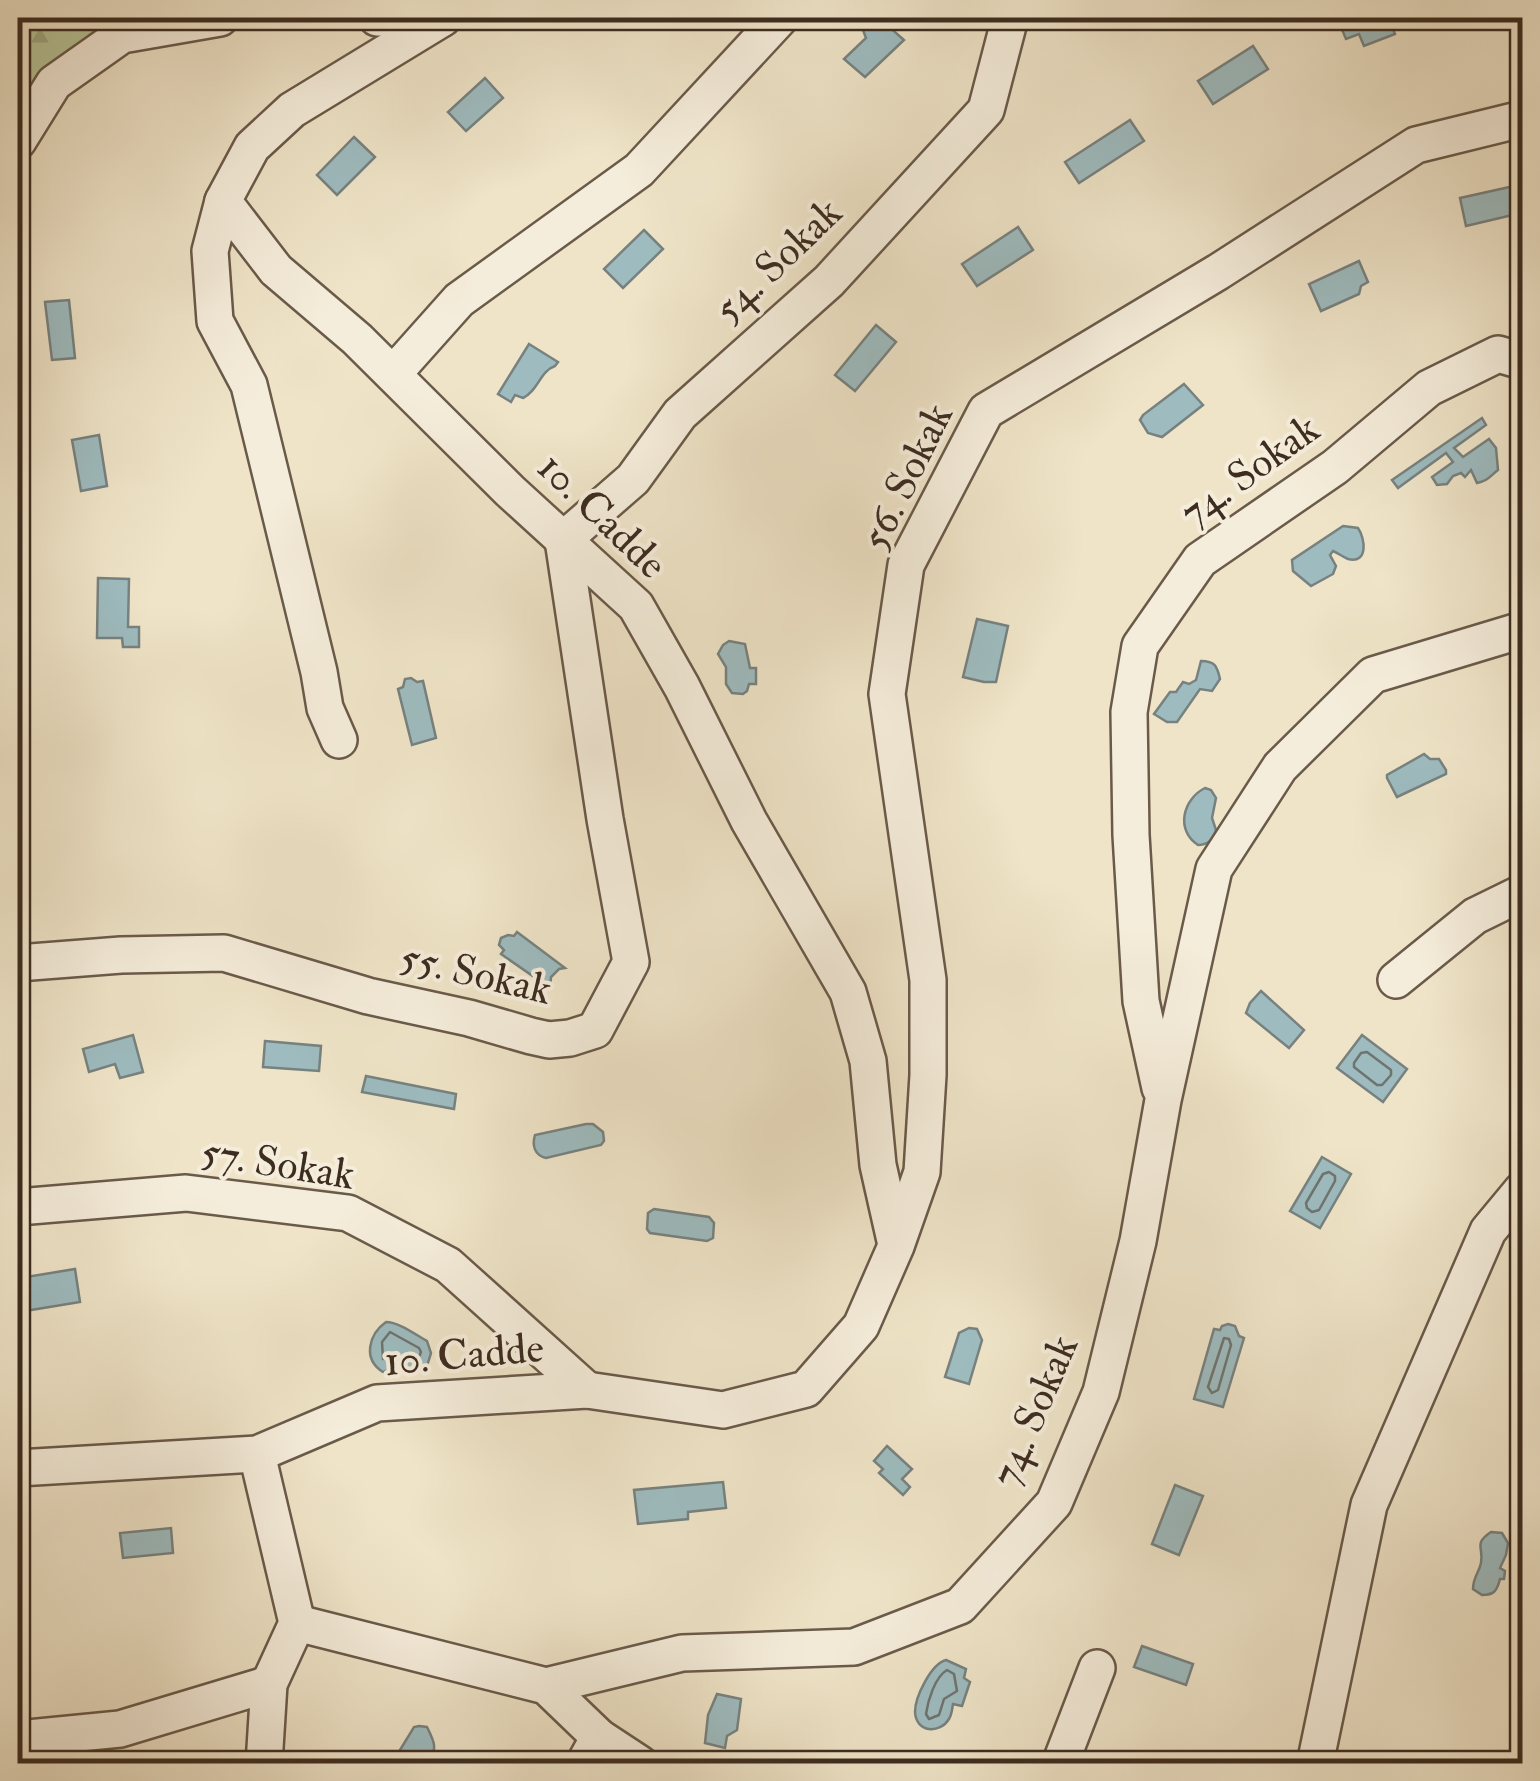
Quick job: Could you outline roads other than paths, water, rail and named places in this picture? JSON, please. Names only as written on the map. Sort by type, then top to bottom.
[{"type":"street","points":[[18,141],[54,83],[122,35],[220,18]]},
{"type":"street","points":[[377,18],[442,18]]},
{"type":"street","points":[[339,740],[325,708],[320,672],[248,385],[215,321],[210,251],[223,202],[252,147],[292,110],[442,18]]},
{"type":"street","points":[[393,374],[459,300],[639,170],[780,18]]},
{"type":"street","name":"54. Sokak","points":[[563,540],[633,479],[680,414],[829,281],[986,110],[1010,18]]},
{"type":"street","name":"56. Sokak","points":[[587,1390],[723,1410],[806,1388],[860,1326],[896,1246],[922,1172],[928,980],[887,694],[906,565],[986,412],[1416,146],[1522,119]]},
{"type":"street","name":"10. Cadde","points":[[223,202],[276,270],[358,338],[510,491],[636,606],[682,687],[749,821],[848,992],[868,1061],[878,1165],[896,1246]]},
{"type":"street","name":"74. Sokak","points":[[1163,1100],[1141,1001],[1131,835],[1129,712],[1140,646],[1200,560],[1335,467],[1429,388],[1498,354],[1522,361]]},
{"type":"street","name":"55. Sokak","points":[[18,963],[224,953],[368,996],[549,1040],[595,1030],[631,962],[563,540]]},
{"type":"street","name":"74. Sokak","points":[[546,1686],[682,1653],[854,1647],[960,1606],[1054,1503],[1101,1392],[1138,1241],[1163,1100],[1214,869],[1280,767],[1373,675],[1522,630]]},
{"type":"street","points":[[1396,980],[1474,916],[1522,893]]},
{"type":"street","points":[[1315,1764],[1370,1505],[1488,1231],[1522,1190]]},
{"type":"street","name":"57. Sokak","points":[[18,1206],[186,1193],[348,1213],[448,1265],[587,1390]]},
{"type":"street","name":"10. Cadde","points":[[18,1468],[257,1454],[378,1403],[587,1390]]},
{"type":"street","points":[[257,1454],[296,1623],[268,1684],[264,1764]]},
{"type":"street","points":[[296,1623],[546,1686],[591,1750],[640,1764]]},
{"type":"street","points":[[1060,1764],[1098,1668]]},
{"type":"street","points":[[18,1739],[120,1729],[268,1684]]},
{"type":"water","points":[[1337,18],[1395,18],[1390,21],[1395,34],[1364,46],[1359,34],[1346,39]]},
{"type":"water","points":[[876,20],[904,40],[865,77],[844,59],[866,38],[865,25]]},
{"type":"water","points":[[1253,46],[1268,69],[1213,104],[1198,81]]},
{"type":"water","points":[[485,78],[503,98],[466,131],[448,112]]},
{"type":"water","points":[[1130,120],[1144,141],[1079,183],[1065,162]]},
{"type":"water","points":[[354,137],[375,157],[337,195],[317,175]]},
{"type":"water","points":[[1514,186],[1521,213],[1466,226],[1460,198]]},
{"type":"water","points":[[1018,227],[1033,250],[977,286],[962,264]]},
{"type":"water","points":[[644,230],[663,249],[623,288],[604,269]]},
{"type":"water","points":[[1359,261],[1368,282],[1361,286],[1359,294],[1321,311],[1309,284]]},
{"type":"water","points":[[69,300],[75,358],[52,360],[45,302]]},
{"type":"water","points":[[876,325],[896,342],[855,391],[835,375]]},
{"type":"water","points":[[529,344],[558,362],[528,395],[515,395],[511,402],[498,394]]},
{"type":"water","points":[[1184,384],[1203,405],[1162,437],[1148,433],[1140,420],[1143,415]]},
{"type":"water","points":[[1482,418],[1486,425],[1454,448],[1463,457],[1489,439],[1496,448],[1498,470],[1489,478],[1477,483],[1471,470],[1465,477],[1461,473],[1447,484],[1437,485],[1432,477],[1453,462],[1446,453],[1398,488],[1392,480]]},
{"type":"water","points":[[99,435],[107,486],[81,491],[72,440]]},
{"type":"water","points":[[1343,526],[1358,528],[1362,554],[1355,560],[1333,551],[1333,574],[1311,586],[1293,571],[1292,560]]},
{"type":"water","points":[[98,578],[129,579],[128,627],[139,627],[139,647],[123,647],[122,638],[97,638]]},
{"type":"water","points":[[977,619],[1008,626],[996,682],[963,677]]},
{"type":"water","points":[[729,641],[745,644],[750,668],[756,668],[756,684],[749,684],[743,694],[732,693],[726,684],[726,667],[718,654]]},
{"type":"water","points":[[1201,661],[1212,663],[1218,671],[1220,679],[1212,691],[1200,689],[1177,722],[1167,722],[1154,714],[1170,692],[1176,692],[1183,682],[1196,680]]},
{"type":"water","points":[[405,679],[423,681],[436,738],[412,745],[398,689]]},
{"type":"water","points":[[1424,754],[1439,759],[1446,774],[1397,797],[1387,775]]},
{"type":"water","points":[[1205,788],[1216,798],[1212,818],[1216,830],[1210,841],[1198,845],[1184,823],[1191,799]]},
{"type":"water","points":[[517,932],[565,968],[551,977],[550,988],[501,954],[501,938]]},
{"type":"water","points":[[1261,991],[1304,1030],[1289,1048],[1246,1013]]},
{"type":"water","points":[[133,1035],[143,1072],[120,1078],[115,1064],[89,1072],[83,1049]]},
{"type":"water","points":[[1362,1035],[1407,1069],[1383,1102],[1337,1068]]},
{"type":"water","points":[[265,1041],[321,1046],[319,1071],[263,1067]]},
{"type":"water","points":[[366,1076],[456,1094],[454,1109],[362,1092]]},
{"type":"water","points":[[586,1124],[603,1132],[601,1145],[546,1158],[535,1149],[535,1135]]},
{"type":"water","points":[[1322,1157],[1351,1174],[1320,1228],[1290,1211]]},
{"type":"water","points":[[654,1209],[709,1217],[714,1223],[713,1238],[707,1241],[650,1233],[648,1213]]},
{"type":"water","points":[[75,1269],[80,1302],[25,1311],[20,1278]]},
{"type":"water","points":[[386,1322],[402,1326],[427,1341],[431,1353],[427,1366],[383,1372],[376,1367],[370,1347],[375,1333]]},
{"type":"water","points":[[1235,1326],[1244,1338],[1223,1407],[1194,1399],[1214,1329]]},
{"type":"water","points":[[977,1329],[982,1340],[969,1384],[945,1377],[959,1333]]},
{"type":"water","points":[[887,1446],[912,1469],[902,1479],[910,1487],[903,1495],[879,1473],[883,1469],[874,1461]]},
{"type":"water","points":[[723,1482],[726,1508],[688,1512],[688,1519],[638,1524],[634,1490]]},
{"type":"water","points":[[1175,1485],[1203,1496],[1179,1555],[1152,1544]]},
{"type":"water","points":[[171,1528],[173,1553],[123,1558],[120,1533]]},
{"type":"water","points":[[1491,1532],[1502,1533],[1508,1543],[1500,1568],[1505,1571],[1504,1579],[1500,1579],[1492,1593],[1482,1595],[1473,1585],[1481,1563],[1481,1543]]},
{"type":"water","points":[[1142,1646],[1193,1664],[1186,1685],[1134,1667]]},
{"type":"water","points":[[946,1660],[966,1669],[964,1678],[970,1682],[962,1706],[953,1704],[945,1724],[929,1729],[916,1719],[916,1706],[930,1674]]},
{"type":"water","points":[[717,1694],[741,1699],[737,1730],[727,1736],[725,1748],[705,1743],[708,1715]]},
{"type":"water","points":[[414,1727],[427,1727],[433,1741],[429,1763],[392,1763]]}]
